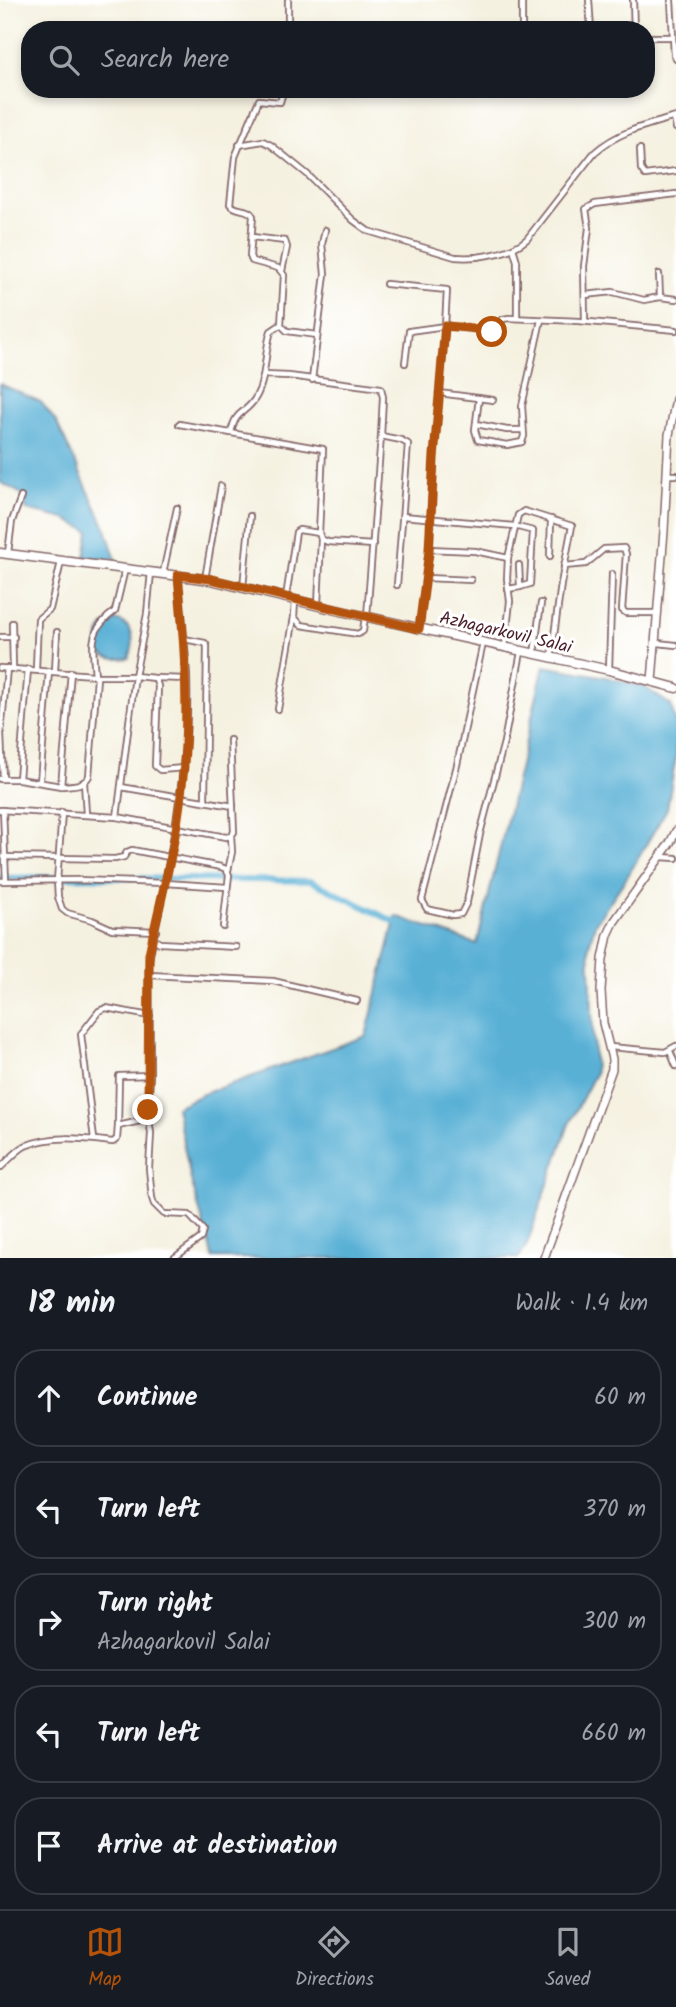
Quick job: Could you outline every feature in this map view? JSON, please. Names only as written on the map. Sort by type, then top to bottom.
[{"type":"main road","points":[[652,681],[657,643],[667,475],[676,399]]},
{"type":"main road","name":"Azhagarkovil Salai","points":[[4,554],[205,579],[609,670],[675,688]]},
{"type":"main road","points":[[544,1258],[610,1077],[612,1059],[603,1023],[601,991],[608,935],[676,831]]},
{"type":"street","points":[[288,0],[288,21]]},
{"type":"street","points":[[522,0],[522,21]]},
{"type":"street","points":[[589,0],[590,21]]},
{"type":"street","points":[[633,0],[634,21]]},
{"type":"street","points":[[671,0],[676,59]]},
{"type":"street","points":[[655,37],[673,37]]},
{"type":"street","points":[[281,98],[279,102],[258,100],[235,156],[230,204],[234,208],[252,213],[252,261],[282,271]]},
{"type":"street","points":[[240,143],[263,141],[271,145],[307,174],[353,220],[368,230],[455,257],[470,258],[513,248],[527,239],[594,153],[605,143],[645,125],[675,117],[676,128]]},
{"type":"street","points":[[640,149],[645,175],[676,172]]},
{"type":"street","points":[[584,321],[584,266],[589,228],[585,215],[587,207],[676,194]]},
{"type":"street","points":[[312,380],[325,274],[322,244],[325,230]]},
{"type":"street","points":[[252,237],[285,241],[287,247],[282,271],[281,325],[287,331],[317,335]]},
{"type":"street","points":[[513,248],[517,261],[517,318]]},
{"type":"street","points":[[659,274],[660,297]]},
{"type":"street","points":[[386,284],[447,290],[429,549],[419,629]]},
{"type":"street","points":[[585,295],[613,292],[644,300],[660,297],[676,299]]},
{"type":"street","points":[[405,363],[409,331],[445,326],[492,332],[496,331],[503,319],[517,318],[676,330]]},
{"type":"street","points":[[479,398],[475,434],[478,440],[507,445],[522,442],[522,406],[541,320]]},
{"type":"street","points":[[231,433],[234,419],[256,397],[264,375],[271,331],[281,325]]},
{"type":"street","points":[[264,375],[381,388],[383,397],[373,545],[363,631],[358,634],[301,625],[294,617]]},
{"type":"street","points":[[439,393],[493,400]]},
{"type":"street","points":[[179,424],[323,449],[318,606]]},
{"type":"street","points":[[476,424],[523,430]]},
{"type":"street","points":[[382,436],[408,444],[397,585]]},
{"type":"street","points":[[667,475],[676,475]]},
{"type":"street","points":[[205,579],[221,486]]},
{"type":"street","points":[[4,554],[21,497]]},
{"type":"street","points":[[163,573],[177,508]]},
{"type":"street","points":[[505,648],[510,601],[508,558],[514,526],[522,511],[572,526],[551,659]]},
{"type":"street","points":[[243,587],[250,516]]},
{"type":"street","points":[[403,516],[514,526],[531,530],[530,584],[508,589]]},
{"type":"street","points":[[550,556],[551,519]]},
{"type":"street","points":[[286,598],[296,532],[299,530],[320,536],[328,542],[373,545]]},
{"type":"street","points":[[564,566],[586,564],[604,549],[624,548],[626,554],[622,610],[626,613],[659,613]]},
{"type":"street","points":[[429,549],[475,551],[508,558]]},
{"type":"street","points":[[36,670],[38,619],[50,609],[61,562]]},
{"type":"street","points":[[519,565],[520,587]]},
{"type":"street","points":[[12,623],[14,638],[1,734],[2,779],[61,786],[84,782],[89,776],[98,682],[95,676],[93,636],[105,618],[115,611],[125,569]]},
{"type":"street","points":[[117,817],[151,572]]},
{"type":"street","points":[[609,670],[612,574]]},
{"type":"street","points":[[174,1258],[201,1238],[203,1230],[189,1215],[164,1214],[155,1204],[149,1168],[149,954],[176,828],[184,768],[187,679],[178,575]]},
{"type":"street","points":[[426,578],[471,580]]},
{"type":"street","points":[[278,709],[295,600]]},
{"type":"street","points":[[534,655],[541,603]]},
{"type":"street","points":[[40,782],[57,632]]},
{"type":"street","points":[[0,637],[14,638]]},
{"type":"street","points":[[184,639],[205,643],[207,646],[205,801]]},
{"type":"street","points":[[483,643],[457,765],[422,900],[427,909],[453,915],[461,914],[467,902],[480,834],[504,742],[521,652]]},
{"type":"street","points":[[657,643],[676,645]]},
{"type":"street","points":[[0,668],[95,676],[187,679]]},
{"type":"street","points":[[19,779],[28,669]]},
{"type":"street","points":[[61,786],[71,672]]},
{"type":"street","points":[[155,678],[158,686],[155,766],[160,770],[184,768]]},
{"type":"street","points":[[223,927],[232,852],[231,836],[234,832],[230,740]]},
{"type":"street","points":[[84,782],[86,814]]},
{"type":"street","points":[[121,786],[233,806]]},
{"type":"street","points":[[227,885],[166,880],[4,879],[1,810],[117,817],[226,838],[231,836]]},
{"type":"street","points":[[62,812],[57,858],[59,903],[67,913],[93,920],[112,929],[156,931]]},
{"type":"street","points":[[4,857],[120,858],[132,850],[221,867],[228,873]]},
{"type":"street","points":[[661,857],[676,858]]},
{"type":"street","points":[[153,939],[160,943],[236,947]]},
{"type":"street","points":[[149,975],[263,980],[357,1001]]},
{"type":"street","points":[[94,1139],[82,1034],[99,1012],[106,1008],[150,1016]]},
{"type":"street","points":[[609,1047],[670,1051],[676,1046]]},
{"type":"street","points":[[670,1051],[676,1066]]},
{"type":"street","points":[[0,1168],[19,1150],[29,1145],[64,1138],[116,1141],[119,1076],[150,1075]]},
{"type":"street","points":[[118,1126],[149,1119]]},
{"type":"water","points":[[0,384],[41,402],[57,423],[106,529],[116,560],[85,557],[89,531],[65,519],[26,510],[25,496],[0,482]]},
{"type":"water","points":[[114,620],[126,625],[132,634],[129,658],[112,659],[98,651],[100,632]]},
{"type":"water","points":[[544,666],[644,687],[671,705],[676,726],[676,757],[667,809],[629,874],[595,924],[589,946],[595,1074],[569,1124],[526,1247],[518,1258],[213,1258],[191,1180],[176,1107],[203,1094],[366,1036],[396,916],[477,944]]},
{"type":"waterway","points":[[0,878],[311,881],[401,925]]},
{"type":"route","points":[[148,1110],[149,954],[176,828],[185,759],[187,679],[178,575],[211,579],[419,629],[429,552],[430,507],[445,326],[492,332]]}]
